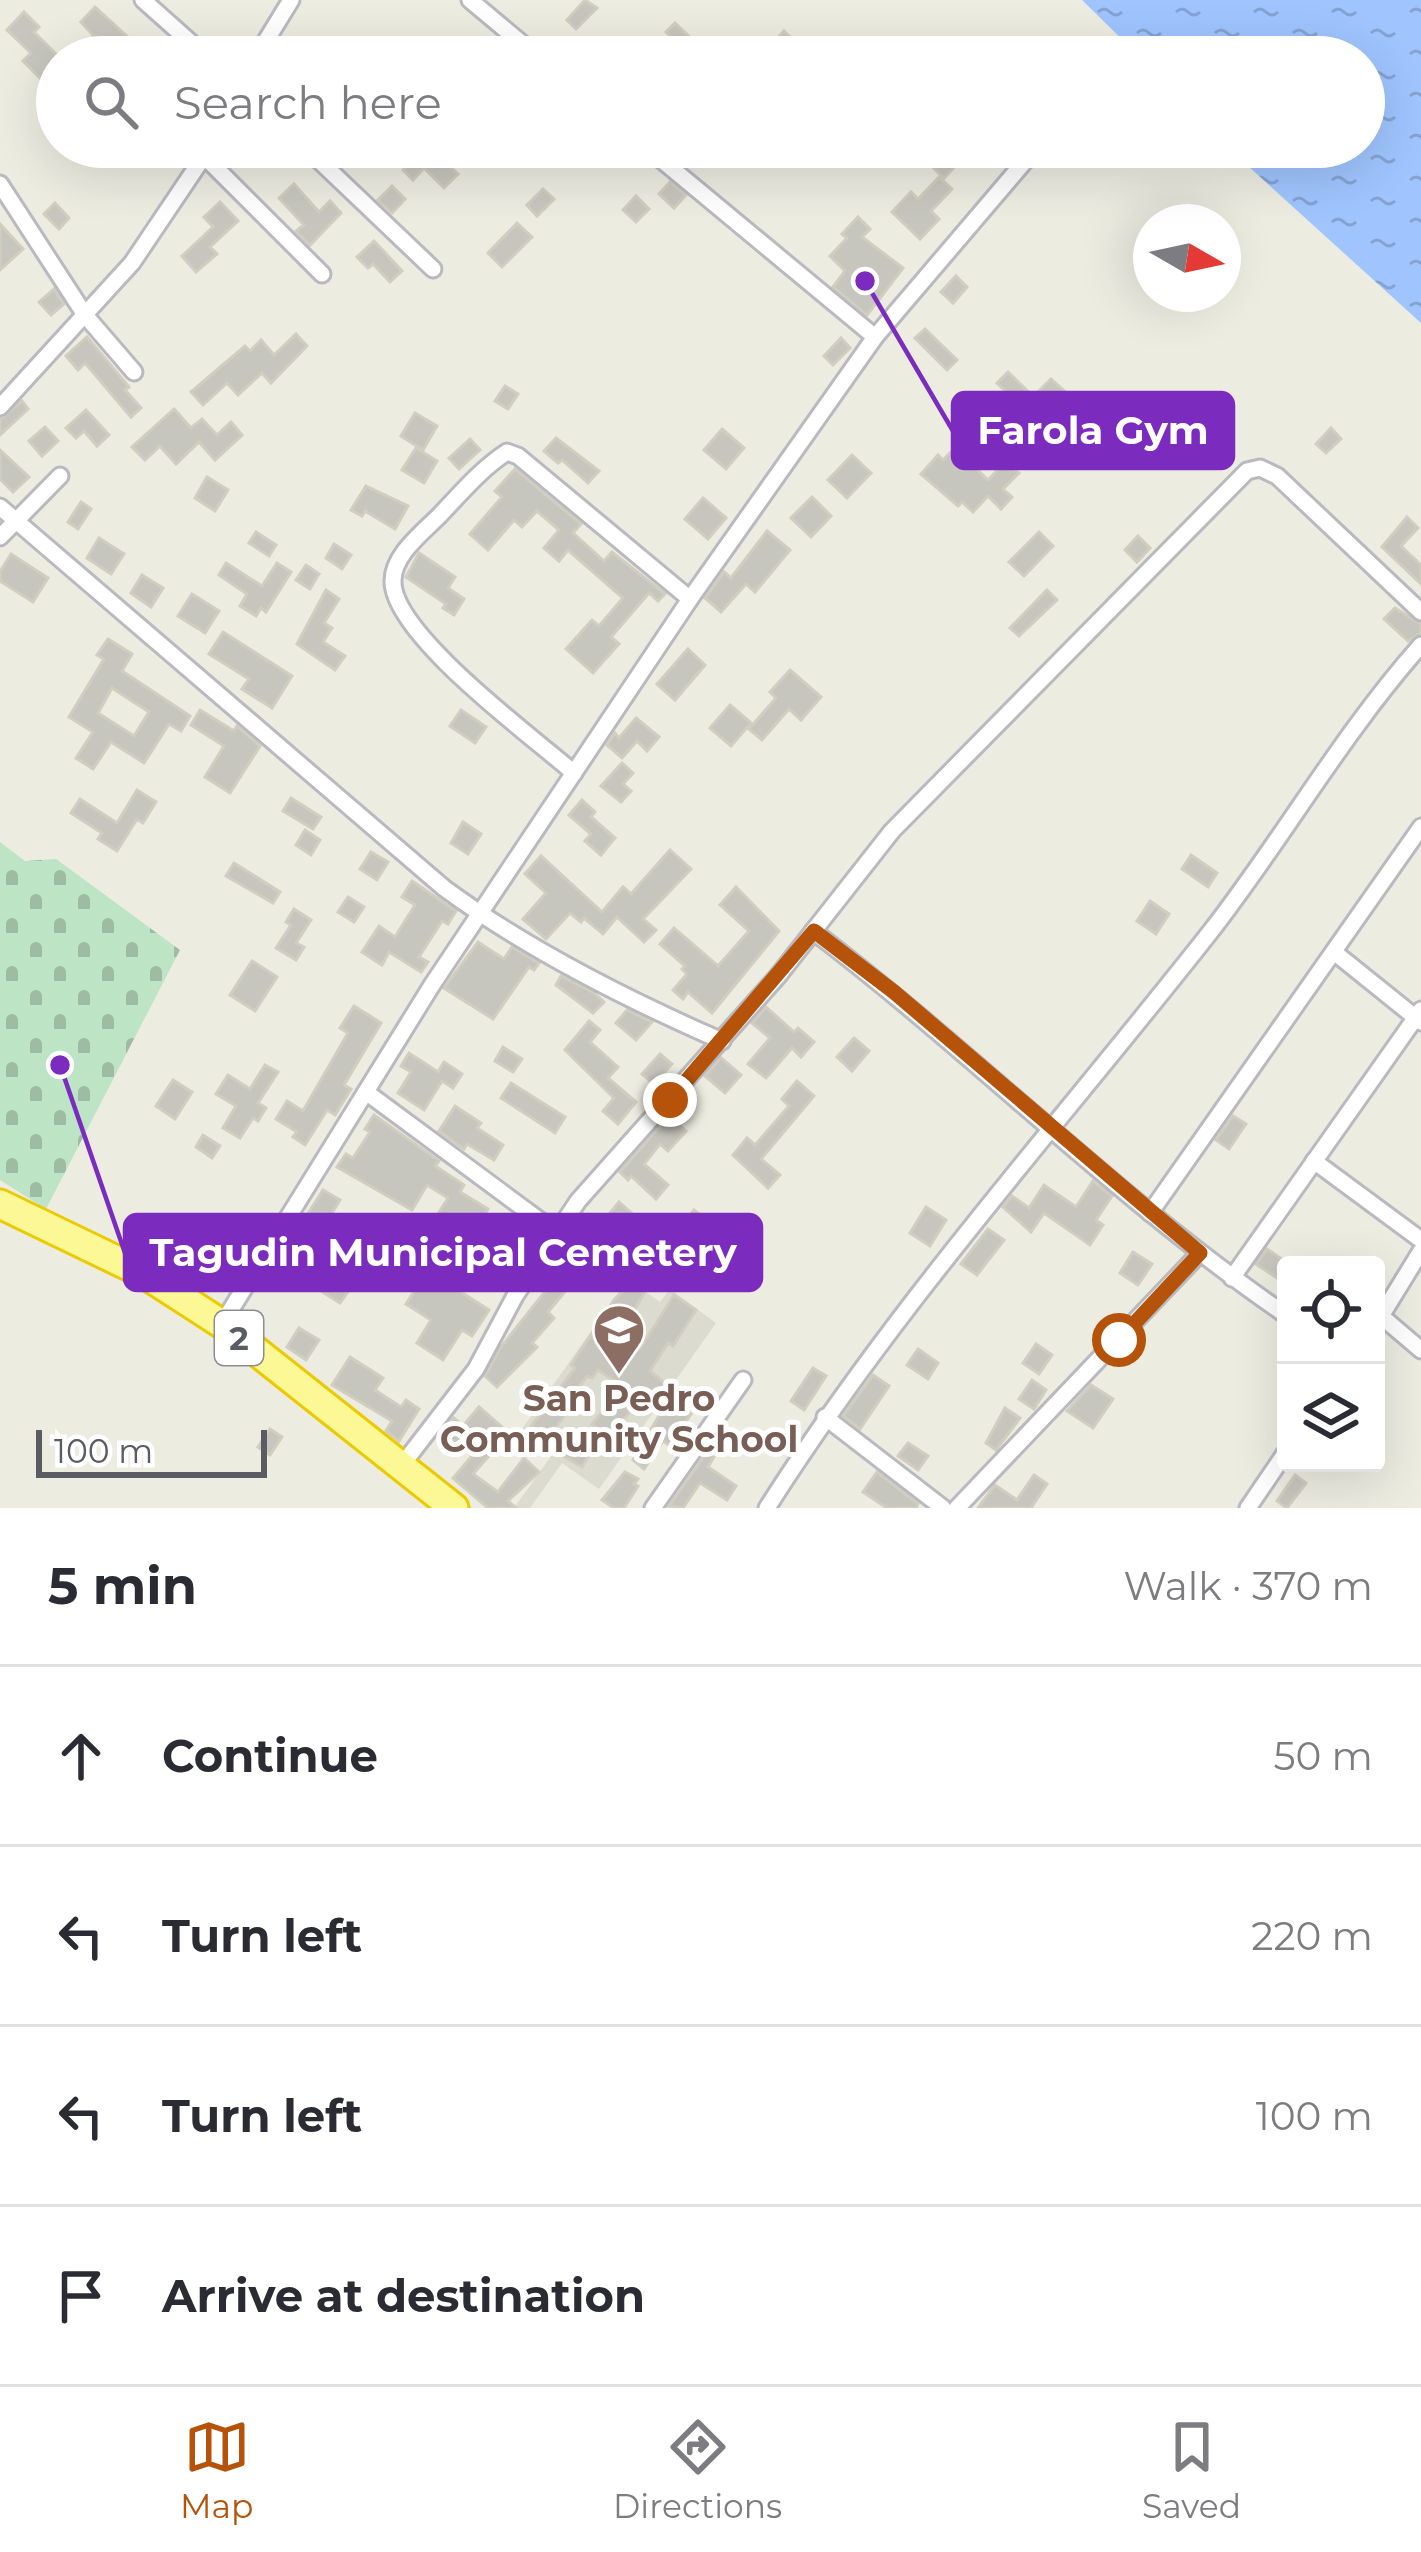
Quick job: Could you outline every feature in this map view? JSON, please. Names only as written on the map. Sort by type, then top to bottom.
[{"type":"highway","name":"2","points":[[0,1204],[143,1273],[222,1324],[454,1508]]},
{"type":"street","points":[[142,0],[183,36]]},
{"type":"street","points":[[269,36],[291,0]]},
{"type":"street","points":[[470,0],[513,36]]},
{"type":"street","points":[[0,407],[132,263],[196,168]]},
{"type":"street","points":[[222,168],[322,274]]},
{"type":"street","points":[[327,168],[433,268]]},
{"type":"street","points":[[671,168],[875,337]]},
{"type":"street","points":[[222,1324],[366,1092],[690,599],[875,337],[1018,168]]},
{"type":"street","points":[[0,184],[85,315],[134,372]]},
{"type":"street","points":[[574,773],[432,650],[394,592],[397,563],[459,495],[507,452],[522,459],[690,599]]},
{"type":"street","points":[[402,1466],[476,1369],[578,1201],[722,1041],[892,831],[1247,472],[1260,468],[1276,476],[1421,612]]},
{"type":"street","points":[[0,538],[60,476]]},
{"type":"street","points":[[0,507],[352,813],[481,915],[722,1041]]},
{"type":"street","points":[[767,1508],[825,1418],[1213,928],[1347,734],[1421,645]]},
{"type":"street","points":[[1150,1213],[1421,827]]},
{"type":"street","points":[[814,931],[894,992],[1150,1213],[1277,1309]]},
{"type":"street","points":[[1232,1278],[1419,1017],[1334,952]]},
{"type":"street","points":[[366,1092],[619,1279]]},
{"type":"street","points":[[1314,1161],[1421,1240]]},
{"type":"street","points":[[1385,1310],[1421,1251]]},
{"type":"street","points":[[962,1507],[1200,1253]]},
{"type":"street","points":[[1385,1324],[1421,1350]]},
{"type":"street","points":[[652,1508],[743,1380]]},
{"type":"street","points":[[825,1418],[943,1508]]},
{"type":"street","points":[[1248,1508],[1277,1465]]},
{"type":"shaded area","name":"San Pedro Community School","points":[[628,1279],[660,1302],[670,1289],[716,1323],[599,1489],[562,1463],[530,1508],[514,1508],[554,1452],[522,1429]]},
{"type":"green space","points":[[0,842],[25,861],[56,859],[180,950],[46,1209],[0,1180]]},
{"type":"water","points":[[1082,0],[1421,0],[1421,323],[1250,168],[1385,168],[1385,36],[1119,36]]},
{"type":"building","points":[[585,0],[597,8],[576,29],[567,20]]},
{"type":"building","points":[[95,7],[127,36],[94,36],[81,22]]},
{"type":"building","points":[[24,12],[39,27],[34,32],[38,36],[36,74],[23,61],[31,53],[7,30]]},
{"type":"building","points":[[675,23],[689,36],[670,36],[666,32]]},
{"type":"building","points":[[405,168],[424,168],[413,180]]},
{"type":"building","points":[[424,168],[452,168],[458,174],[444,188]]},
{"type":"building","points":[[934,168],[953,168],[944,178]]},
{"type":"building","points":[[939,177],[952,189],[931,211],[939,219],[920,239],[892,212],[911,192],[918,199]]},
{"type":"building","points":[[670,182],[686,195],[674,208],[659,194]]},
{"type":"building","points":[[294,184],[319,212],[330,201],[341,213],[310,245],[296,231],[304,225],[279,198]]},
{"type":"building","points":[[392,186],[405,199],[392,213],[378,200]]},
{"type":"building","points":[[543,189],[554,199],[537,216],[527,205]]},
{"type":"building","points":[[636,196],[649,209],[636,222],[623,210]]},
{"type":"building","points":[[220,202],[238,221],[210,247],[217,254],[196,272],[182,256],[213,227],[204,217]]},
{"type":"building","points":[[55,203],[69,218],[59,229],[44,214]]},
{"type":"building","points":[[858,217],[870,229],[862,237],[903,268],[867,315],[833,287],[845,271],[830,256]]},
{"type":"building","points":[[517,223],[532,237],[502,267],[488,253]]},
{"type":"building","points":[[0,224],[23,249],[0,270]]},
{"type":"building","points":[[374,241],[402,271],[390,282],[373,264],[368,268],[357,257]]},
{"type":"building","points":[[956,276],[967,287],[953,303],[941,292]]},
{"type":"building","points":[[54,289],[64,304],[51,315],[39,302]]},
{"type":"building","points":[[925,329],[957,360],[947,370],[915,338]]},
{"type":"building","points":[[296,334],[307,346],[271,383],[262,373],[238,395],[227,383],[203,405],[191,392],[245,346],[250,351],[261,340],[274,355]]},
{"type":"building","points":[[87,337],[141,408],[131,417],[85,363],[78,370],[66,356]]},
{"type":"building","points":[[841,338],[850,348],[833,365],[824,356]]},
{"type":"building","points":[[1008,372],[1040,403],[1023,421],[1043,441],[1034,450],[1014,431],[1007,439],[985,418],[1008,394],[997,383]]},
{"type":"building","points":[[1051,379],[1086,410],[1076,420],[1053,398],[1045,405],[1035,395]]},
{"type":"building","points":[[505,386],[518,394],[508,409],[495,401]]},
{"type":"building","points":[[22,401],[28,409],[0,435],[0,419]]},
{"type":"building","points":[[174,409],[191,428],[202,419],[217,435],[231,422],[242,435],[215,460],[199,442],[176,464],[160,446],[145,460],[132,447]]},
{"type":"building","points":[[86,410],[109,435],[97,446],[84,431],[76,438],[66,428]]},
{"type":"building","points":[[415,413],[437,426],[423,450],[401,436]]},
{"type":"building","points":[[45,427],[58,441],[42,456],[29,441]]},
{"type":"building","points":[[1331,428],[1341,439],[1326,453],[1316,444]]},
{"type":"building","points":[[722,429],[744,448],[726,469],[704,450]]},
{"type":"building","points":[[556,438],[599,471],[588,483],[544,451]]},
{"type":"building","points":[[470,439],[480,450],[459,469],[449,458]]},
{"type":"building","points":[[416,448],[437,461],[424,483],[402,470]]},
{"type":"building","points":[[955,448],[988,480],[1006,461],[1019,473],[1003,489],[1012,497],[1001,509],[988,496],[973,512],[962,502],[958,506],[921,474],[938,455],[943,460]]},
{"type":"building","points":[[0,450],[29,477],[13,492],[0,479]]},
{"type":"building","points":[[852,455],[871,473],[847,498],[828,480]]},
{"type":"building","points":[[515,469],[581,524],[573,533],[604,561],[612,552],[665,594],[658,601],[649,593],[611,637],[619,644],[593,673],[566,649],[592,620],[599,626],[623,598],[568,550],[559,561],[544,548],[559,530],[537,511],[522,527],[514,520],[488,550],[470,534],[502,497],[495,491]]},
{"type":"building","points":[[207,477],[228,490],[215,511],[195,498]]},
{"type":"building","points":[[366,486],[408,506],[395,529],[365,511],[362,516],[351,510]]},
{"type":"building","points":[[812,497],[831,516],[811,537],[791,518]]},
{"type":"building","points":[[703,498],[726,518],[708,539],[685,519]]},
{"type":"building","points":[[81,502],[91,509],[78,529],[68,522]]},
{"type":"building","points":[[1407,517],[1418,528],[1401,546],[1421,565],[1421,584],[1382,547]]},
{"type":"building","points":[[767,531],[790,550],[755,592],[746,584],[721,612],[705,598],[724,572],[731,578]]},
{"type":"building","points":[[256,532],[276,545],[269,556],[249,543]]},
{"type":"building","points":[[1039,532],[1053,546],[1024,576],[1009,562]]},
{"type":"building","points":[[1138,536],[1150,548],[1137,562],[1125,550]]},
{"type":"building","points":[[99,538],[124,554],[111,574],[87,558]]},
{"type":"building","points":[[334,544],[351,555],[342,569],[326,558]]},
{"type":"building","points":[[419,553],[455,577],[448,588],[464,599],[454,615],[443,608],[446,604],[406,577]]},
{"type":"building","points":[[11,554],[48,578],[33,602],[0,581]]},
{"type":"building","points":[[226,563],[262,586],[277,563],[291,572],[266,612],[261,608],[256,616],[240,606],[247,594],[219,575]]},
{"type":"building","points":[[306,565],[319,574],[310,589],[296,580]]},
{"type":"building","points":[[142,575],[163,588],[151,607],[131,593]]},
{"type":"building","points":[[326,590],[339,599],[324,623],[332,628],[323,642],[345,656],[335,670],[297,644]]},
{"type":"building","points":[[1047,590],[1057,600],[1019,636],[1010,628]]},
{"type":"building","points":[[192,594],[219,611],[205,633],[178,616]]},
{"type":"building","points":[[1395,608],[1421,624],[1421,633],[1408,641],[1384,619]]},
{"type":"building","points":[[223,632],[292,676],[272,708],[242,689],[249,679],[209,654]]},
{"type":"building","points":[[108,639],[132,654],[122,671],[190,716],[181,731],[169,724],[144,763],[111,742],[93,769],[76,758],[93,732],[69,717],[104,659],[97,655]],"holes":[[[112,688],[149,712],[134,736],[98,713]]]},
{"type":"building","points":[[688,649],[705,665],[675,700],[657,684]]},
{"type":"building","points":[[790,670],[821,697],[801,720],[789,709],[762,740],[749,729],[776,698],[770,692]]},
{"type":"building","points":[[730,705],[751,723],[731,746],[710,728]]},
{"type":"building","points":[[200,710],[234,731],[237,726],[260,746],[230,793],[205,777],[224,746],[191,725]]},
{"type":"building","points":[[461,710],[486,727],[475,743],[450,726]]},
{"type":"building","points":[[636,718],[659,737],[647,751],[637,741],[622,758],[607,745]]},
{"type":"building","points":[[622,763],[633,773],[623,784],[631,791],[621,802],[601,786]]},
{"type":"building","points":[[137,790],[156,802],[143,823],[137,819],[117,851],[98,839],[102,833],[71,813],[80,799],[117,823]]},
{"type":"building","points":[[291,798],[321,817],[313,829],[283,811]]},
{"type":"building","points":[[582,800],[595,812],[591,817],[615,838],[601,855],[585,841],[591,834],[569,815]]},
{"type":"building","points":[[463,822],[481,834],[468,854],[451,843]]},
{"type":"building","points":[[305,830],[320,840],[311,855],[296,845]]},
{"type":"building","points":[[670,850],[691,869],[643,919],[656,930],[644,942],[617,917],[603,934],[570,913],[546,939],[523,919],[546,893],[525,874],[541,856],[602,912],[623,887],[631,894]]},
{"type":"building","points":[[371,852],[388,862],[377,880],[360,869]]},
{"type":"building","points":[[1191,855],[1217,873],[1208,887],[1182,869]]},
{"type":"building","points":[[234,863],[280,892],[273,903],[226,876]]},
{"type":"building","points":[[412,881],[456,911],[448,924],[442,921],[419,957],[428,962],[421,972],[389,952],[382,965],[362,952],[379,926],[395,937],[415,905],[402,897]]},
{"type":"building","points":[[736,887],[779,931],[712,1013],[688,992],[683,999],[673,990],[687,974],[682,969],[685,966],[660,944],[674,928],[718,966],[749,931],[720,905]]},
{"type":"building","points":[[348,897],[364,907],[354,922],[338,912]]},
{"type":"building","points":[[1150,901],[1169,914],[1156,934],[1137,921]]},
{"type":"building","points":[[294,909],[311,920],[296,943],[304,947],[296,960],[276,948],[291,925],[286,922]]},
{"type":"building","points":[[478,942],[504,959],[512,947],[539,963],[534,970],[529,967],[493,1019],[444,988]]},
{"type":"building","points":[[252,961],[277,977],[255,1011],[230,995]]},
{"type":"building","points":[[561,976],[604,1002],[593,1013],[556,985]]},
{"type":"building","points":[[354,1006],[381,1023],[344,1085],[351,1089],[335,1115],[327,1110],[305,1145],[293,1137],[297,1132],[276,1119],[287,1101],[303,1111],[348,1033],[340,1028]]},
{"type":"building","points":[[766,1007],[794,1032],[798,1028],[814,1042],[801,1057],[792,1048],[766,1078],[748,1064],[770,1038],[752,1023]]},
{"type":"building","points":[[627,1010],[652,1022],[636,1040],[616,1023]]},
{"type":"building","points":[[589,1021],[600,1030],[590,1042],[618,1067],[608,1078],[636,1102],[618,1124],[603,1111],[614,1098],[565,1050]]},
{"type":"building","points":[[854,1038],[869,1051],[852,1071],[837,1057]]},
{"type":"building","points":[[503,1047],[522,1059],[513,1072],[495,1061]]},
{"type":"building","points":[[409,1053],[438,1072],[444,1062],[462,1074],[453,1088],[442,1081],[424,1110],[398,1093],[411,1072],[401,1066]]},
{"type":"building","points":[[660,1054],[672,1064],[654,1084],[642,1074]]},
{"type":"building","points":[[721,1058],[741,1075],[725,1093],[705,1076]]},
{"type":"building","points":[[265,1065],[278,1072],[258,1103],[266,1108],[240,1138],[223,1128],[236,1106],[216,1094],[228,1075],[250,1089]]},
{"type":"building","points":[[173,1080],[192,1092],[175,1119],[156,1106]]},
{"type":"building","points":[[797,1081],[814,1096],[761,1159],[780,1175],[768,1188],[733,1155],[747,1138],[755,1145],[789,1106],[782,1099]]},
{"type":"building","points":[[511,1083],[565,1117],[555,1133],[501,1098]]},
{"type":"building","points":[[455,1106],[503,1145],[494,1160],[467,1144],[464,1149],[439,1131]]},
{"type":"building","points":[[374,1115],[464,1185],[460,1192],[488,1209],[482,1219],[503,1233],[512,1218],[526,1227],[498,1272],[473,1255],[453,1287],[489,1310],[472,1336],[462,1330],[443,1360],[417,1343],[431,1320],[406,1304],[449,1237],[431,1225],[448,1198],[427,1185],[412,1210],[337,1167],[346,1154],[353,1158],[370,1132],[365,1129]]},
{"type":"building","points":[[669,1116],[686,1131],[668,1151],[660,1144],[644,1164],[668,1185],[656,1199],[620,1172]]},
{"type":"building","points":[[1233,1116],[1246,1124],[1229,1149],[1216,1140]]},
{"type":"building","points":[[203,1135],[220,1146],[212,1158],[196,1147]]},
{"type":"building","points":[[1093,1181],[1112,1196],[1096,1220],[1103,1225],[1090,1245],[1044,1213],[1031,1232],[1003,1207],[1012,1196],[1029,1208],[1044,1185],[1076,1207]]},
{"type":"building","points":[[323,1190],[340,1200],[317,1237],[300,1226]]},
{"type":"building","points":[[619,1202],[645,1225],[631,1241],[605,1219]]},
{"type":"building","points":[[926,1207],[946,1220],[930,1246],[910,1233]]},
{"type":"building","points":[[694,1210],[707,1221],[693,1238],[679,1227]]},
{"type":"building","points":[[988,1229],[1004,1240],[977,1275],[961,1264]]},
{"type":"building","points":[[355,1243],[374,1255],[340,1303],[318,1289],[334,1264],[321,1256],[329,1245],[347,1256]]},
{"type":"building","points":[[1267,1249],[1277,1256],[1277,1278],[1256,1264]]},
{"type":"building","points":[[1133,1252],[1152,1264],[1138,1285],[1120,1273]]},
{"type":"building","points":[[565,1254],[583,1270],[548,1312],[554,1318],[532,1343],[537,1347],[497,1387],[485,1376],[501,1347],[555,1279],[548,1274]]},
{"type":"building","points":[[629,1285],[644,1293],[620,1336],[640,1349],[674,1295],[696,1310],[650,1371],[667,1385],[655,1399],[640,1387],[627,1408],[630,1412],[608,1438],[592,1424],[624,1387],[598,1370],[592,1378],[587,1376],[564,1407],[566,1413],[547,1440],[530,1428],[575,1368],[571,1365],[614,1300]]},
{"type":"building","points":[[299,1328],[319,1340],[306,1360],[287,1347]]},
{"type":"building","points":[[1036,1344],[1052,1355],[1039,1374],[1023,1363]]},
{"type":"building","points":[[918,1349],[938,1363],[928,1379],[907,1365]]},
{"type":"building","points":[[350,1357],[383,1378],[375,1390],[401,1407],[406,1400],[419,1409],[399,1441],[386,1431],[392,1421],[332,1385]]},
{"type":"building","points":[[813,1368],[826,1376],[804,1410],[791,1401]]},
{"type":"building","points":[[873,1375],[889,1386],[860,1429],[843,1416]]},
{"type":"building","points":[[1032,1380],[1046,1390],[1034,1409],[1019,1399]]},
{"type":"building","points":[[1091,1385],[1113,1399],[1093,1428],[1067,1411]]},
{"type":"building","points":[[669,1399],[691,1414],[677,1436],[685,1441],[678,1451],[663,1441],[644,1469],[633,1460]]},
{"type":"building","points":[[479,1407],[509,1433],[473,1474],[498,1492],[524,1458],[539,1472],[508,1501],[516,1508],[488,1508],[453,1478],[472,1456],[442,1432],[454,1418],[463,1426]]},
{"type":"building","points":[[1005,1408],[1020,1418],[996,1450],[986,1443]]},
{"type":"building","points":[[270,1429],[282,1437],[270,1455],[258,1447]]},
{"type":"building","points":[[720,1434],[725,1438],[708,1467],[736,1486],[727,1500],[700,1483],[683,1508],[669,1506]]},
{"type":"building","points":[[573,1440],[591,1451],[582,1467],[563,1456]]},
{"type":"building","points":[[908,1443],[928,1456],[918,1470],[898,1456]]},
{"type":"building","points":[[625,1472],[638,1479],[634,1484],[638,1486],[624,1508],[614,1508],[602,1500]]},
{"type":"building","points":[[877,1472],[918,1504],[916,1508],[887,1508],[863,1492]]},
{"type":"building","points":[[1034,1475],[1047,1484],[1031,1508],[978,1508],[995,1485],[1017,1500]]},
{"type":"building","points":[[1295,1475],[1306,1483],[1287,1508],[1277,1501]]},
{"type":"place","name":"Farola Gym","points":[[865,281]]},
{"type":"place","name":"Tagudin Municipal Cemetery","points":[[60,1065]]},
{"type":"place","name":"San Pedro Community School","points":[[619,1376]]},
{"type":"route","points":[[670,1100],[814,931],[894,992],[1200,1253],[1119,1340]]}]
